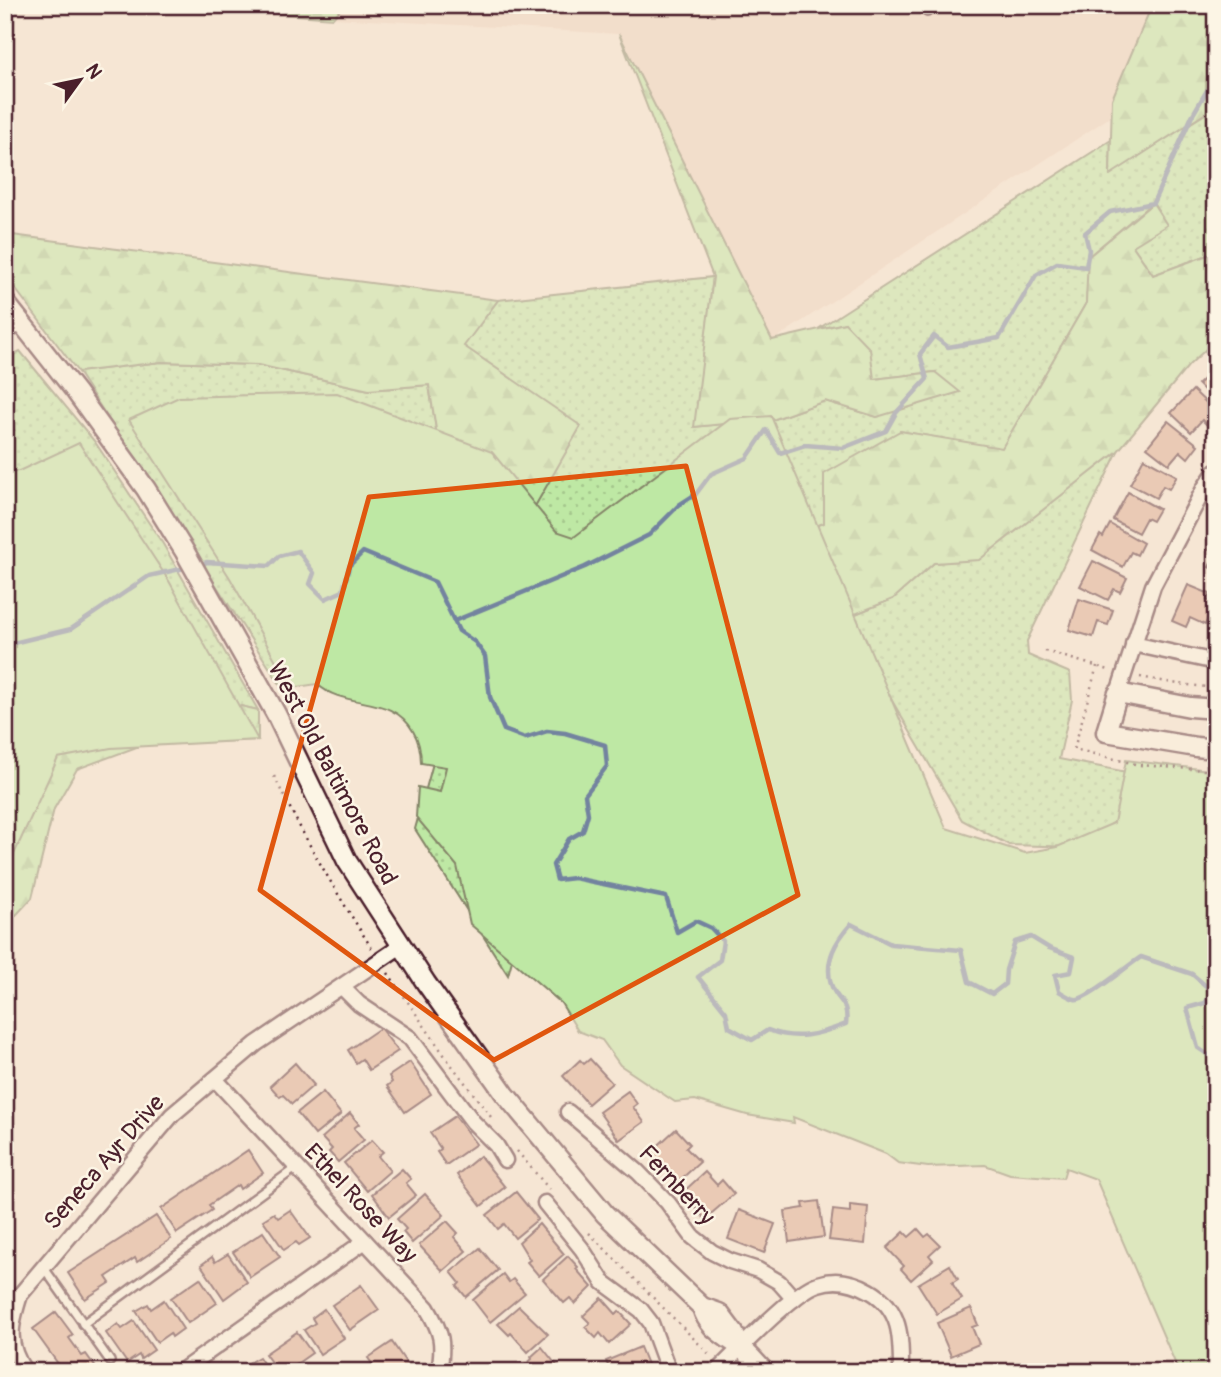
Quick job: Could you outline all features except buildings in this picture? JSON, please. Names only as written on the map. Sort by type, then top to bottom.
[{"type":"street","name":"West Old Baltimore Road","points":[[5,302],[76,392],[146,489],[203,581],[276,714],[348,861],[401,946],[505,1094],[605,1214],[702,1307],[719,1312],[741,1348],[765,1372]]},
{"type":"street","points":[[1216,471],[1153,586],[1106,732],[1216,748]]},
{"type":"street","points":[[1133,644],[1216,662]]},
{"type":"street","points":[[1118,693],[1190,707],[1216,709]]},
{"type":"street","name":"Seneca Ayr Drive","points":[[25,1372],[15,1357],[10,1326],[20,1295],[172,1115],[256,1044],[401,946]]},
{"type":"street","points":[[342,987],[359,1004],[410,1038],[473,1122],[496,1145],[505,1160]]},
{"type":"street","name":"Ethel Rose Way","points":[[215,1079],[427,1308],[439,1329],[442,1345],[439,1372]]},
{"type":"street","name":"Fernberry","points":[[569,1112],[638,1172],[668,1203],[693,1237],[712,1252],[758,1270],[779,1282],[794,1299]]},
{"type":"street","points":[[545,1203],[582,1249],[603,1282],[641,1310],[651,1323],[669,1372]]},
{"type":"street","points":[[180,1372],[365,1241]]},
{"type":"street","points":[[716,1372],[794,1299],[817,1284],[837,1281],[852,1283],[883,1299],[901,1333],[901,1372]]},
{"type":"lane","points":[[5,334],[25,327]]},
{"type":"lane","points":[[83,1324],[297,1167]]},
{"type":"lane","points":[[43,1267],[110,1361]]},
{"type":"highlighted area","points":[[686,466],[798,895],[494,1060],[260,890],[369,497]]},
{"type":"shaded area","points":[[172,5],[1172,5],[1119,111],[772,341],[619,34],[333,18]]},
{"type":"green space","points":[[172,5],[344,5],[333,18]]},
{"type":"green space","points":[[1152,5],[1216,5],[1216,156],[1211,152],[1209,111],[1110,175],[1112,99]]},
{"type":"green space","points":[[619,34],[772,340],[845,323],[870,349],[874,379],[935,372],[960,392],[877,417],[825,401],[775,419],[694,427],[713,277]]},
{"type":"green space","points":[[1210,111],[1211,151],[1216,156],[1216,252],[1153,275],[1133,246],[1152,203],[1089,256],[1086,303],[1002,449],[900,431],[824,523],[787,537],[831,624],[893,599],[934,563],[979,559],[1118,451],[1027,641],[1028,655],[1070,673],[1072,700],[1059,759],[1152,777],[1159,791],[1078,847],[1009,845],[962,820],[871,665],[525,913],[508,975],[415,829],[436,752],[504,773],[312,660],[280,684],[78,372],[161,362],[258,365],[369,390],[429,385],[438,442],[463,346],[498,300],[713,277],[695,427],[775,419],[825,401],[877,417],[935,372],[874,379],[845,323],[818,329],[1111,140],[1110,174]]},
{"type":"green space","points":[[1153,203],[1167,225],[1133,246],[1153,275],[1216,252],[1216,340],[1189,365],[1118,451],[979,560],[934,563],[893,599],[830,624],[787,537],[824,523],[824,474],[900,431],[1002,448],[1086,303],[1088,257]]},
{"type":"green space","points":[[5,234],[498,300],[464,346],[581,426],[522,529],[438,442],[429,385],[369,390],[258,365],[161,362],[78,372],[5,275]]},
{"type":"green space","points":[[20,351],[95,442],[163,544],[258,710],[210,699],[5,737],[5,432],[14,430],[5,422],[5,359]]},
{"type":"green space","points":[[337,393],[492,452],[556,531],[574,537],[730,419],[771,416],[946,828],[1025,853],[1057,847],[1114,823],[1126,760],[1216,771],[1216,1372],[1179,1372],[1096,1179],[1066,1168],[1063,1178],[1010,1174],[985,1165],[928,1167],[898,1163],[886,1154],[793,1117],[794,1123],[747,1115],[695,1100],[675,1102],[620,1065],[602,1040],[578,1031],[561,1003],[470,924],[457,866],[416,817],[418,787],[440,792],[446,767],[421,763],[415,735],[404,719],[393,711],[341,697],[317,684],[291,688],[230,578],[129,420],[179,397]]},
{"type":"green space","points":[[79,443],[169,581],[258,740],[111,748],[58,758],[5,874],[5,472],[19,471]]},
{"type":"green space","points":[[210,699],[258,710],[258,740],[142,745],[77,769],[54,809],[32,898],[5,927],[5,737]]},
{"type":"waterway","points":[[454,621],[585,567],[649,535],[679,505],[696,494],[711,474],[747,458],[766,430],[780,453],[805,445],[843,448],[886,431],[896,413],[927,379],[920,354],[934,336],[948,347],[999,338],[1036,275],[1057,263],[1086,267],[1089,250],[1085,233],[1110,212],[1153,203],[1192,116],[1216,75]]},
{"type":"waterway","points":[[198,565],[207,562],[269,566],[279,556],[298,551],[314,573],[310,584],[325,599],[343,591],[349,566],[363,552],[435,582],[459,631],[475,642],[485,656],[490,697],[504,730],[525,738],[547,731],[565,733],[605,745],[607,766],[585,795],[588,814],[583,831],[569,839],[553,865],[557,880],[574,878],[666,897],[677,932],[696,921],[711,928],[723,941],[720,960],[698,977],[726,1012],[729,1027],[752,1040],[768,1030],[798,1036],[846,1024],[846,1010],[833,990],[829,967],[836,944],[851,924],[891,944],[961,950],[969,982],[992,994],[1005,984],[1006,970],[1015,942],[1031,937],[1049,948],[1074,957],[1071,972],[1055,975],[1059,991],[1075,999],[1088,995],[1141,957],[1192,974],[1213,992],[1205,1003],[1187,1008],[1198,1048],[1216,1060]]},
{"type":"waterway","points":[[5,645],[71,629],[149,576],[189,567]]}]
